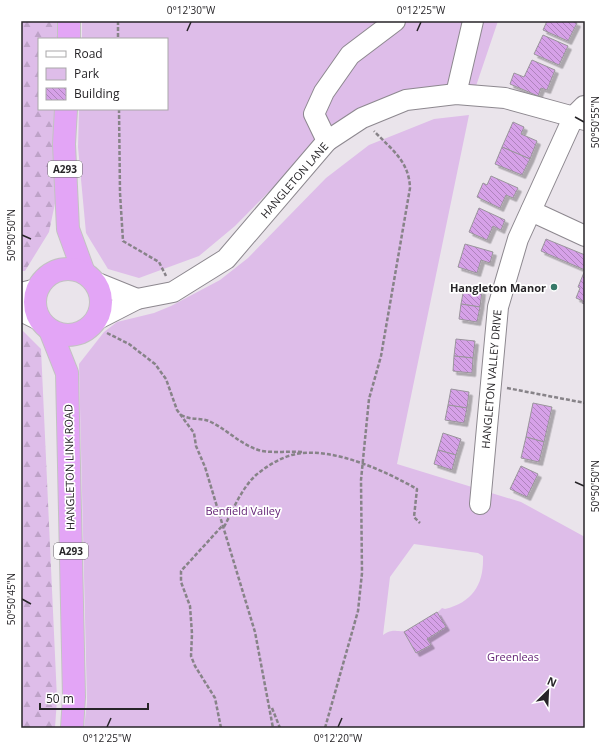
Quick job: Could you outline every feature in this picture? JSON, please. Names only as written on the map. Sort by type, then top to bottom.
[{"type":"highway","points":[[69,38],[70,21]]},
{"type":"highway","name":"A293","points":[[54,271],[68,229],[64,144],[66,110]]},
{"type":"highway","name":"A293","points":[[68,229],[90,277]]},
{"type":"highway","points":[[69,269],[90,277],[101,295],[101,308],[96,327],[75,334],[62,335],[46,326],[36,311],[34,300],[29,291],[54,271],[69,269]]},
{"type":"highway","name":"HANGLETON LINK ROAD","points":[[46,326],[67,373],[74,689],[72,728]]},
{"type":"highway","name":"HANGLETON LINK ROAD","points":[[67,373],[96,327]]},
{"type":"street","points":[[327,141],[314,114],[324,92],[350,55],[395,21]]},
{"type":"street","points":[[456,94],[473,21]]},
{"type":"street","name":"HANGLETON LANE","points":[[96,327],[137,299],[173,292],[226,259],[327,141],[362,118],[406,100],[456,94],[506,98],[581,114]]},
{"type":"street","name":"HANGLETON VALLEY DRIVE","points":[[480,504],[498,307],[518,239],[581,114]]},
{"type":"street","points":[[531,211],[585,236]]},
{"type":"street","points":[[90,277],[137,299]]},
{"type":"street","points":[[21,311],[46,326]]},
{"type":"path","points":[[118,21],[118,38]]},
{"type":"path","points":[[119,110],[120,193],[123,241],[159,262],[173,292]]},
{"type":"path","points":[[326,728],[358,611],[362,573],[362,464],[369,399],[381,356],[410,188],[409,174],[401,159],[362,118]]},
{"type":"path","points":[[96,327],[129,344],[155,364],[166,379],[180,414],[194,433],[196,446],[205,467],[209,485],[255,632],[270,704],[273,728]]},
{"type":"path","points":[[490,385],[585,403]]},
{"type":"path","points":[[180,414],[188,419],[211,422],[228,431],[238,440],[257,449],[272,452],[294,451],[330,456],[362,464],[398,478],[417,490],[414,517],[420,523]]},
{"type":"path","points":[[221,728],[215,698],[195,666],[191,656],[192,634],[190,606],[181,582],[181,571],[223,526],[243,492],[256,475],[284,457],[297,454],[317,454]]},
{"type":"path","points":[[270,704],[280,728]]},
{"type":"green space","points":[[21,21],[62,21],[62,38],[38,38],[38,110],[60,110],[59,184],[49,232],[25,271],[21,271]]},
{"type":"green space","points":[[82,21],[498,21],[476,86],[449,86],[303,157],[235,226],[199,256],[139,278],[108,269],[86,233],[78,147],[79,110],[168,110],[168,38],[82,38]]},
{"type":"green space","name":"Benfield Valley","points":[[469,115],[397,464],[521,502],[585,537],[585,728],[84,728],[87,702],[79,364],[104,332],[117,322],[154,313],[171,306],[220,280],[248,258],[326,178],[369,145],[434,119]],"holes":[[[414,544],[478,553],[483,556],[483,566],[479,583],[470,597],[455,606],[445,609],[442,608],[430,618],[413,628],[404,631],[392,631],[383,635],[390,577]]]},
{"type":"green space","points":[[21,329],[41,349],[57,699],[55,728],[21,728]]},
{"type":"building","points":[[547,21],[572,21],[577,23],[568,41],[543,30]]},
{"type":"building","points":[[543,35],[568,46],[559,65],[534,54]]},
{"type":"building","points":[[532,60],[555,70],[547,90],[541,88],[538,96],[510,84],[514,73],[524,77]]},
{"type":"building","points":[[513,122],[524,127],[521,134],[537,141],[530,159],[502,147]]},
{"type":"building","points":[[502,147],[530,159],[522,175],[495,164]]},
{"type":"building","points":[[491,176],[518,188],[513,198],[506,195],[500,208],[477,197],[483,183],[487,185]]},
{"type":"building","points":[[479,208],[505,220],[501,230],[493,226],[487,240],[469,232]]},
{"type":"building","name":"Hangleton Manor","points":[[546,239],[585,255],[585,270],[541,251]]},
{"type":"building","points":[[465,244],[493,252],[490,263],[481,260],[477,273],[458,267]]},
{"type":"building","points":[[585,270],[585,304],[582,303],[583,301],[576,298],[580,288],[578,287]]},
{"type":"building","points":[[464,288],[482,291],[480,307],[461,304]]},
{"type":"building","points":[[461,304],[480,307],[477,322],[459,319]]},
{"type":"building","points":[[456,339],[475,341],[473,358],[454,356]]},
{"type":"building","points":[[454,356],[473,358],[472,373],[453,371]]},
{"type":"building","points":[[451,389],[469,392],[467,408],[448,405]]},
{"type":"building","points":[[533,403],[552,407],[544,442],[526,437]]},
{"type":"building","points":[[448,405],[467,408],[464,423],[445,420]]},
{"type":"building","points":[[443,433],[461,439],[456,455],[438,450]]},
{"type":"building","points":[[526,437],[544,442],[539,462],[521,458]]},
{"type":"building","points":[[438,450],[456,455],[452,470],[434,464]]},
{"type":"building","points":[[521,466],[538,474],[527,497],[510,489]]},
{"type":"building","points":[[437,612],[446,627],[427,639],[431,645],[416,653],[404,632]]},
{"type":"place","name":"Hangleton Manor","points":[[554,287]]},
{"type":"park label","name":"Greenleas","points":[[513,656]]}]
